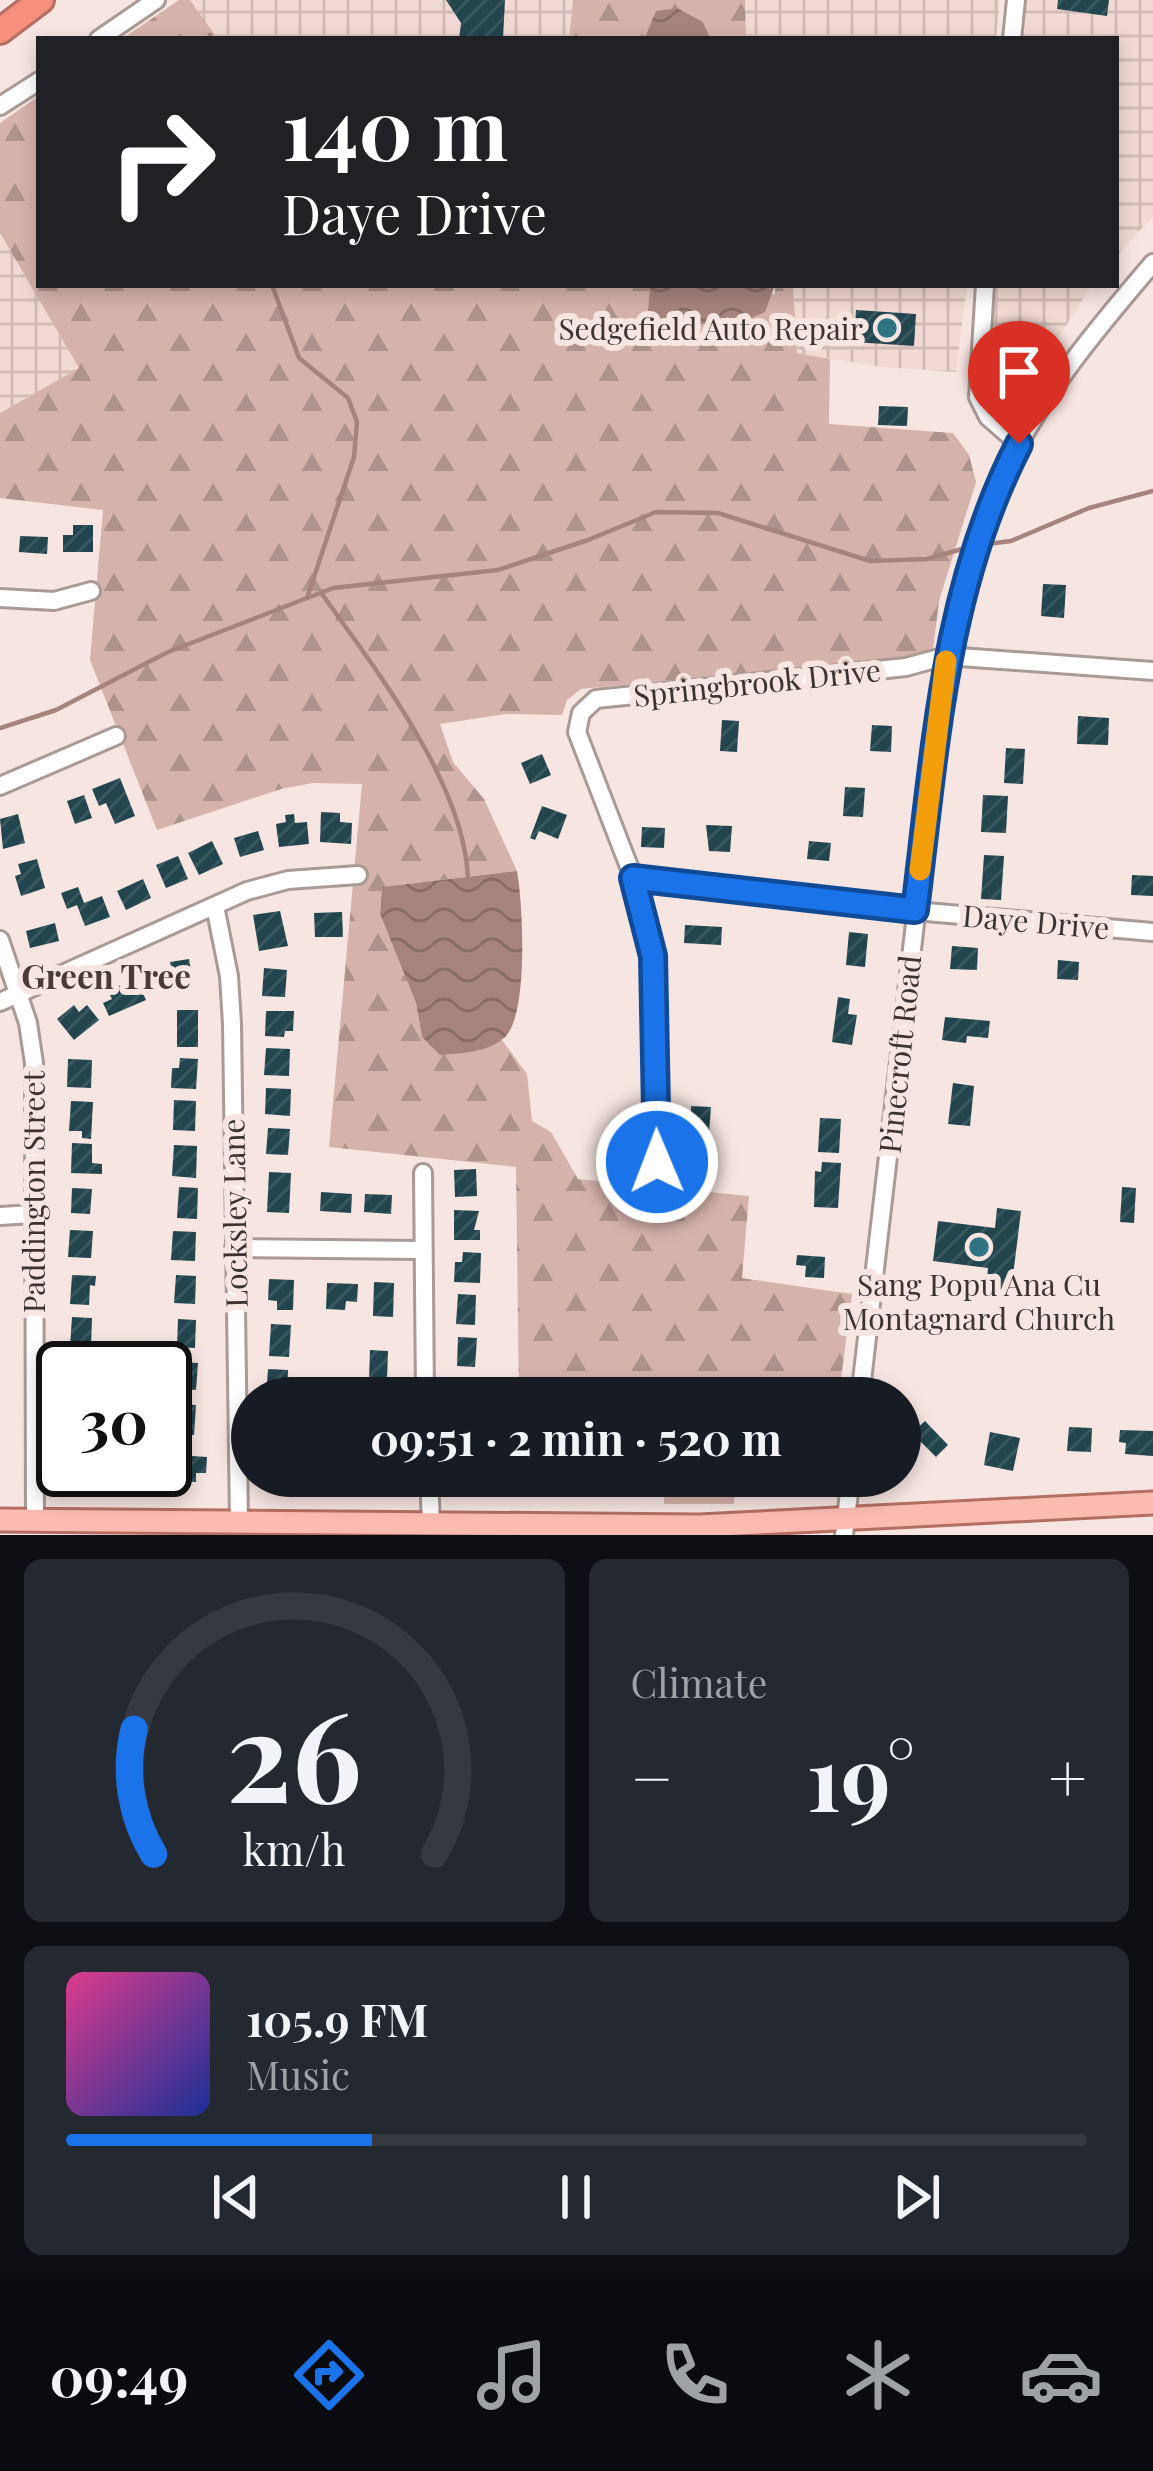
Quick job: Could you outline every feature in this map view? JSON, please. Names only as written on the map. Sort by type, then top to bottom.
[{"type":"highway","points":[[0,31],[41,0]]},
{"type":"main road","points":[[0,1520],[431,1524],[470,1530],[845,1527],[1153,1503]]},
{"type":"street","points":[[103,36],[156,0]]},
{"type":"street","points":[[1012,36],[1016,0]]},
{"type":"street","points":[[0,106],[36,82]]},
{"type":"street","name":"Pinecroft Road","points":[[862,1377],[946,656],[974,549],[1019,444],[1064,376],[1153,263]]},
{"type":"street","points":[[985,288],[978,397],[988,417],[1019,444]]},
{"type":"street","points":[[0,598],[54,601],[91,591]]},
{"type":"street","name":"Springbrook Drive","points":[[633,878],[577,732],[581,713],[596,699],[906,667],[946,656],[1153,671]]},
{"type":"street","points":[[0,787],[116,736]]},
{"type":"street","points":[[0,1002],[215,906],[288,880],[358,875]]},
{"type":"street","points":[[633,878],[653,956],[657,1162]]},
{"type":"street","name":"Daye Drive","points":[[633,878],[1153,932]]},
{"type":"street","name":"Locksley Lane","points":[[215,906],[229,976],[232,1024],[238,1522]]},
{"type":"street","name":"Paddington Street","points":[[0,940],[20,997],[34,1063],[34,1521]]},
{"type":"street","points":[[423,1173],[424,1377]]},
{"type":"street","points":[[0,1216],[33,1214]]},
{"type":"street","points":[[234,1248],[421,1250]]},
{"type":"street","points":[[430,1497],[431,1524]]},
{"type":"street","points":[[845,1527],[849,1497]]},
{"type":"shaded area","points":[[190,0],[573,0],[569,36],[216,36]]},
{"type":"shaded area","points":[[745,0],[1000,0],[996,36],[746,36]]},
{"type":"shaded area","points":[[1026,0],[1153,0],[1153,216],[1119,254],[1119,36],[1022,36]]},
{"type":"shaded area","points":[[0,233],[79,368],[0,413]]},
{"type":"shaded area","points":[[793,288],[967,288],[956,372],[882,367],[797,353]]},
{"type":"shaded area","points":[[996,288],[1090,288],[1027,386],[1012,395],[996,394],[990,380]]},
{"type":"green space","points":[[179,0],[190,0],[216,36],[126,36]]},
{"type":"green space","points":[[573,0],[745,0],[746,36],[710,36],[703,22],[656,11],[645,36],[569,36]]},
{"type":"green space","points":[[36,98],[36,288],[650,288],[649,310],[793,288],[797,353],[830,359],[829,424],[953,433],[969,455],[976,482],[939,601],[933,649],[907,657],[581,689],[567,700],[562,715],[506,714],[440,724],[453,762],[484,799],[517,871],[382,887],[380,914],[416,1003],[422,1037],[477,1051],[502,1040],[527,1074],[532,1121],[551,1132],[578,1179],[749,1196],[742,1278],[852,1294],[841,1377],[519,1377],[516,1167],[329,1147],[362,784],[313,783],[281,789],[157,830],[90,660],[103,510],[0,498],[0,413],[79,368],[0,233],[0,123]]},
{"type":"green space","points":[[664,1497],[734,1497],[734,1504],[664,1504]]},
{"type":"water","points":[[677,8],[703,22],[710,36],[645,36],[656,11]]},
{"type":"water","points":[[650,288],[774,288],[765,312],[740,321],[658,321],[648,311]]},
{"type":"water","points":[[517,871],[522,959],[512,1026],[490,1047],[440,1055],[422,1037],[416,1003],[380,914],[382,887]]},
{"type":"building","points":[[446,0],[505,0],[503,36],[459,36],[461,23]]},
{"type":"building","points":[[1058,0],[1109,0],[1107,16],[1057,9]]},
{"type":"building","points":[[856,310],[916,314],[914,346],[854,342]]},
{"type":"building","points":[[879,406],[908,407],[907,426],[878,425]]},
{"type":"building","points":[[73,525],[93,525],[93,552],[63,552],[63,535],[73,535]]},
{"type":"building","points":[[20,536],[48,537],[47,554],[19,552]]},
{"type":"building","points":[[1043,584],[1066,585],[1064,618],[1041,616]]},
{"type":"building","points":[[1078,716],[1109,718],[1108,745],[1077,744]]},
{"type":"building","points":[[722,720],[739,721],[737,752],[720,751]]},
{"type":"building","points":[[872,725],[892,726],[891,752],[870,751]]},
{"type":"building","points":[[1006,748],[1025,749],[1023,784],[1004,783]]},
{"type":"building","points":[[542,754],[551,775],[530,784],[521,763]]},
{"type":"building","points":[[120,778],[135,816],[115,824],[106,803],[99,806],[92,789]]},
{"type":"building","points":[[845,787],[865,788],[863,817],[843,816]]},
{"type":"building","points":[[84,795],[92,818],[75,824],[67,801]]},
{"type":"building","points":[[983,795],[1008,796],[1006,833],[981,832]]},
{"type":"building","points":[[542,806],[567,815],[558,839],[539,831],[535,840],[530,838]]},
{"type":"building","points":[[321,812],[340,813],[340,822],[352,823],[351,844],[320,842]]},
{"type":"building","points":[[18,814],[25,843],[3,849],[0,819]]},
{"type":"building","points":[[294,814],[295,823],[307,822],[309,844],[279,847],[276,824]]},
{"type":"building","points":[[706,825],[732,826],[730,852],[709,851]]},
{"type":"building","points":[[642,827],[665,828],[664,848],[641,847]]},
{"type":"building","points":[[258,831],[264,850],[240,857],[234,838]]},
{"type":"building","points":[[212,841],[223,864],[199,875],[188,853]]},
{"type":"building","points":[[809,841],[831,843],[829,861],[807,859]]},
{"type":"building","points":[[984,855],[1004,856],[1001,900],[981,899]]},
{"type":"building","points":[[178,856],[188,879],[166,888],[156,865]]},
{"type":"building","points":[[37,859],[45,888],[21,896],[15,876],[21,874],[18,864]]},
{"type":"building","points":[[1132,875],[1153,876],[1153,896],[1131,895]]},
{"type":"building","points":[[143,879],[151,898],[126,910],[117,891]]},
{"type":"building","points":[[78,887],[84,903],[102,896],[110,917],[85,926],[77,905],[67,909],[61,893]]},
{"type":"building","points":[[280,911],[288,946],[259,951],[253,915]]},
{"type":"building","points":[[342,912],[343,937],[315,937],[314,913]]},
{"type":"building","points":[[55,923],[59,941],[30,948],[26,931]]},
{"type":"building","points":[[685,925],[722,927],[721,945],[684,943]]},
{"type":"building","points":[[849,932],[868,934],[865,967],[846,965]]},
{"type":"building","points":[[952,946],[978,948],[977,970],[950,969]]},
{"type":"building","points":[[189,959],[194,988],[175,992],[170,962]]},
{"type":"building","points":[[1058,960],[1079,962],[1078,980],[1057,979]]},
{"type":"building","points":[[264,968],[287,970],[285,997],[262,996]]},
{"type":"building","points":[[136,978],[146,1000],[109,1016],[103,1003],[112,999],[108,991]]},
{"type":"building","points":[[838,997],[850,999],[848,1014],[857,1015],[852,1045],[832,1042]]},
{"type":"building","points":[[74,1005],[79,1012],[87,1005],[99,1020],[74,1040],[57,1019]]},
{"type":"building","points":[[177,1010],[198,1010],[198,1047],[177,1047]]},
{"type":"building","points":[[266,1011],[294,1011],[293,1031],[285,1031],[284,1037],[265,1036]]},
{"type":"building","points":[[945,1017],[990,1021],[988,1038],[967,1036],[966,1043],[942,1040]]},
{"type":"building","points":[[266,1048],[290,1049],[289,1076],[264,1075]]},
{"type":"building","points":[[180,1058],[198,1059],[196,1089],[171,1088],[172,1068],[179,1068]]},
{"type":"building","points":[[68,1059],[92,1060],[91,1088],[67,1087]]},
{"type":"building","points":[[953,1083],[974,1086],[970,1126],[948,1124]]},
{"type":"building","points":[[266,1088],[291,1089],[290,1116],[265,1114]]},
{"type":"building","points":[[174,1100],[196,1101],[195,1131],[173,1130]]},
{"type":"building","points":[[71,1101],[93,1102],[91,1139],[82,1138],[82,1131],[69,1131]]},
{"type":"building","points":[[691,1106],[711,1107],[709,1133],[690,1132]]},
{"type":"building","points":[[820,1118],[841,1119],[839,1153],[818,1152]]},
{"type":"building","points":[[268,1128],[290,1129],[288,1155],[266,1154]]},
{"type":"building","points":[[72,1143],[92,1144],[92,1163],[102,1164],[102,1174],[71,1173]]},
{"type":"building","points":[[174,1145],[197,1146],[196,1178],[172,1176]]},
{"type":"building","points":[[698,1157],[716,1158],[714,1178],[687,1177],[688,1166],[697,1166]]},
{"type":"building","points":[[822,1162],[841,1163],[838,1208],[814,1207],[815,1171],[821,1172]]},
{"type":"building","points":[[476,1169],[477,1196],[455,1197],[454,1170]]},
{"type":"building","points":[[269,1172],[291,1173],[289,1213],[267,1212]]},
{"type":"building","points":[[179,1187],[198,1188],[197,1219],[177,1218]]},
{"type":"building","points":[[1122,1187],[1136,1188],[1134,1223],[1120,1222]]},
{"type":"building","points":[[72,1188],[92,1189],[90,1214],[71,1213]]},
{"type":"building","points":[[321,1192],[352,1194],[351,1213],[320,1211]]},
{"type":"building","points":[[365,1194],[392,1195],[391,1214],[364,1212]]},
{"type":"building","points":[[997,1208],[1021,1211],[1011,1292],[986,1289],[988,1268],[933,1261],[938,1221],[995,1228]]},
{"type":"building","points":[[454,1210],[479,1211],[474,1230],[480,1230],[480,1240],[454,1240]]},
{"type":"building","points":[[70,1230],[93,1231],[91,1258],[68,1257]]},
{"type":"building","points":[[173,1231],[196,1232],[195,1261],[171,1260]]},
{"type":"building","points":[[463,1252],[481,1253],[480,1283],[454,1282],[455,1262],[462,1262]]},
{"type":"building","points":[[797,1255],[825,1257],[824,1278],[805,1277],[806,1266],[796,1265]]},
{"type":"building","points":[[72,1275],[96,1276],[95,1286],[90,1285],[89,1305],[70,1304]]},
{"type":"building","points":[[176,1275],[196,1276],[195,1304],[174,1303]]},
{"type":"building","points":[[269,1279],[294,1280],[293,1310],[277,1310],[277,1301],[268,1300]]},
{"type":"building","points":[[374,1282],[394,1283],[393,1317],[373,1316]]},
{"type":"building","points":[[327,1283],[358,1284],[357,1302],[346,1301],[345,1310],[326,1309]]},
{"type":"building","points":[[458,1294],[476,1295],[475,1325],[456,1324]]},
{"type":"building","points":[[72,1317],[92,1318],[91,1341],[70,1341]]},
{"type":"building","points":[[178,1319],[196,1320],[195,1348],[192,1341],[177,1341]]},
{"type":"building","points":[[271,1324],[291,1325],[289,1357],[269,1356]]},
{"type":"building","points":[[458,1337],[477,1338],[475,1367],[457,1366]]},
{"type":"building","points":[[370,1350],[388,1351],[387,1377],[369,1377]]},
{"type":"building","points":[[192,1363],[198,1363],[196,1390],[192,1390]]},
{"type":"building","points":[[268,1369],[288,1370],[288,1377],[267,1377]]},
{"type":"building","points":[[192,1405],[196,1405],[192,1435]]},
{"type":"building","points":[[925,1421],[948,1445],[936,1457],[921,1442]]},
{"type":"building","points":[[1069,1427],[1092,1428],[1091,1452],[1067,1451]]},
{"type":"building","points":[[1120,1430],[1153,1431],[1153,1456],[1125,1454]]},
{"type":"building","points":[[990,1432],[1020,1438],[1013,1471],[984,1465]]},
{"type":"building","points":[[192,1456],[207,1457],[206,1473],[196,1473],[196,1482],[192,1482]]},
{"type":"waterway","points":[[273,288],[299,358],[348,398],[357,422],[354,457],[307,598]]},
{"type":"waterway","points":[[980,545],[1011,541],[1089,508],[1153,491]]},
{"type":"waterway","points":[[0,728],[56,710],[168,652],[333,588],[498,570],[656,512],[718,513],[870,561],[927,559],[969,547]]},
{"type":"waterway","points":[[322,594],[391,693],[435,767],[452,805],[468,879]]},
{"type":"slow traffic","points":[[920,870],[946,661]]},
{"type":"place","name":"Sedgefield Auto Repair","points":[[887,328]]},
{"type":"place","name":"Sang Popu Ana Cu Montagnard Church","points":[[979,1247]]},
{"type":"district","name":"Green Tree","points":[[106,975]]},
{"type":"route","points":[[657,1162],[653,956],[633,878],[915,910],[946,656],[974,549],[1019,444]]}]
